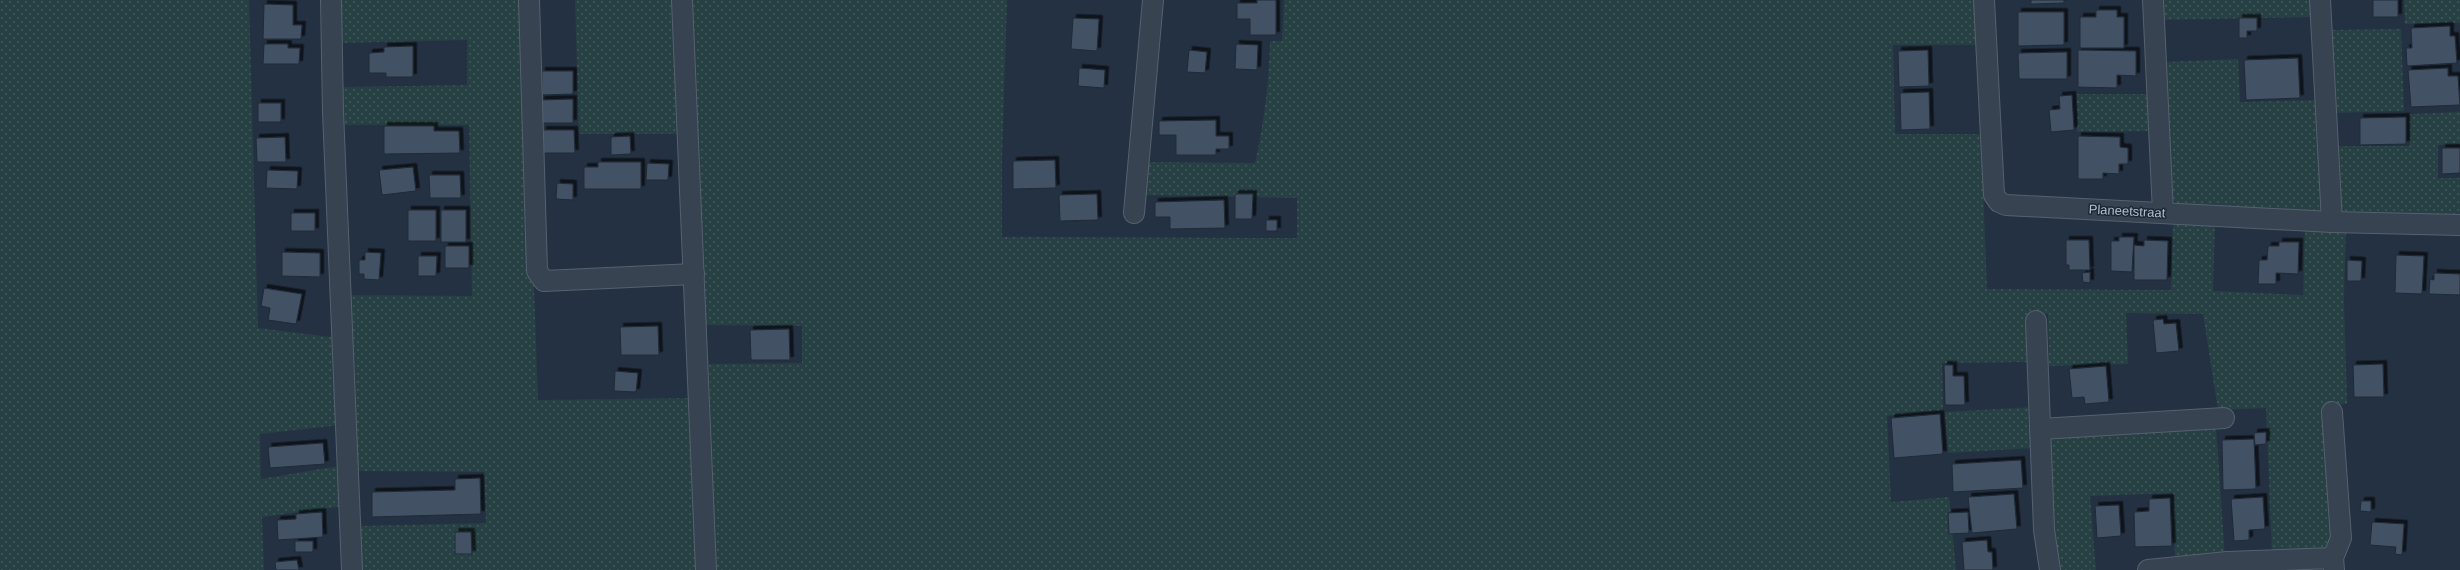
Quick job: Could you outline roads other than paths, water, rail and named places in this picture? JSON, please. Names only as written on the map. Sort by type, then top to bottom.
[{"type":"street","points":[[331,0],[333,112],[352,570]]},
{"type":"street","points":[[529,0],[537,271],[539,277],[544,281],[694,274]]},
{"type":"street","points":[[682,0],[706,570]]},
{"type":"street","points":[[1134,213],[1153,0]]},
{"type":"street","name":"Planeetstraat","points":[[1984,0],[1994,195],[1999,202],[2006,205],[2332,222],[2460,225]]},
{"type":"street","points":[[2153,0],[2163,213]]},
{"type":"street","points":[[2320,0],[2332,222]]},
{"type":"street","points":[[2036,321],[2044,530],[2050,570]]},
{"type":"street","points":[[2148,570],[2227,562],[2334,564],[2341,538],[2332,412]]},
{"type":"street","points":[[2040,429],[2224,418]]}]
